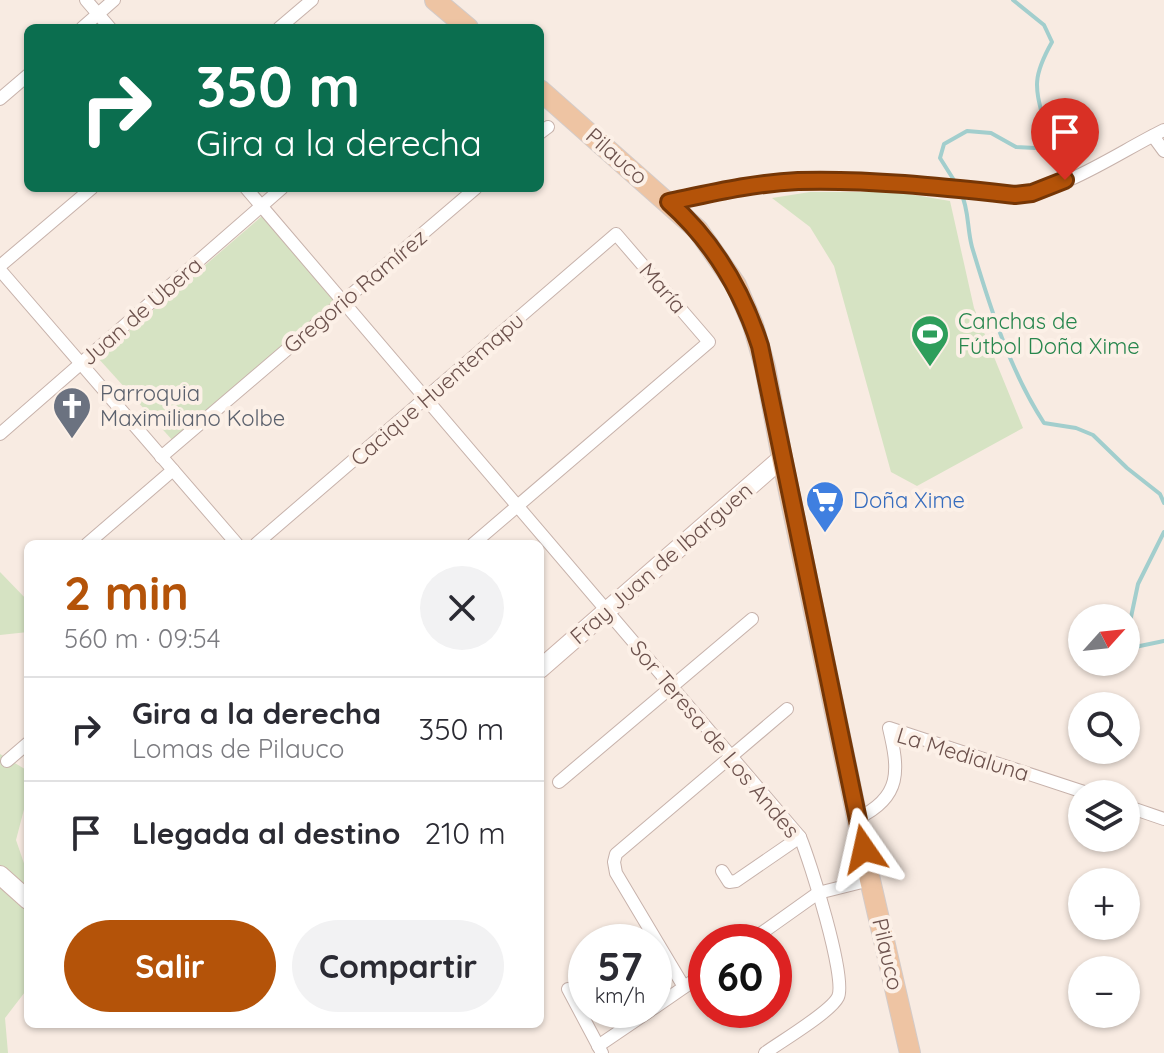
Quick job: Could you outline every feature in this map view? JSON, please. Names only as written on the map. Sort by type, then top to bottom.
[{"type":"main road","points":[[435,0],[463,24]]},
{"type":"main road","name":"Pilauco","points":[[544,93],[669,202],[712,248],[745,305],[765,367],[870,880],[910,1053]]},
{"type":"street","points":[[86,0],[107,24]]},
{"type":"street","points":[[87,24],[114,0]]},
{"type":"street","points":[[284,24],[312,0]]},
{"type":"street","points":[[0,99],[24,78]]},
{"type":"street","points":[[669,202],[738,188],[796,181],[893,181],[1015,195],[1049,187],[1158,133],[1164,151]]},
{"type":"street","points":[[87,192],[0,268],[234,540]]},
{"type":"street","name":"Sor Teresa de Los Andes","points":[[250,192],[800,837],[818,893],[841,988],[833,1005],[765,1053]]},
{"type":"street","name":"Juan de Ubera","points":[[0,434],[278,192]]},
{"type":"street","name":"Gregorio Ramírez","points":[[161,457],[471,192]]},
{"type":"street","name":"María","points":[[518,506],[709,342],[616,234]]},
{"type":"street","name":"Cacique Huentemapu","points":[[261,540],[616,234]]},
{"type":"street","name":"Fray Juan de Ibarguen","points":[[544,665],[782,458]]},
{"type":"street","points":[[92,540],[173,470]]},
{"type":"street","points":[[478,540],[518,506]]},
{"type":"street","points":[[559,782],[752,619]]},
{"type":"street","points":[[684,987],[616,873],[616,854],[787,709]]},
{"type":"street","name":"La Medialuna","points":[[858,818],[886,801],[895,778],[896,762],[889,728],[1068,787]]},
{"type":"street","points":[[7,761],[24,746]]},
{"type":"street","points":[[1140,811],[1164,819]]},
{"type":"street","points":[[722,871],[729,882],[736,881],[800,837]]},
{"type":"street","points":[[0,875],[24,896]]},
{"type":"street","points":[[774,924],[818,893],[870,880]]},
{"type":"street","points":[[672,995],[688,984]]},
{"type":"street","points":[[588,1028],[600,1050],[628,1028]]},
{"type":"green space","name":"Canchas de Fútbol Doña Xime","points":[[810,192],[897,192],[950,201],[974,308],[1023,428],[917,486],[891,472],[834,266],[810,227],[772,198]]},
{"type":"green space","points":[[262,216],[337,301],[174,442],[98,358]]},
{"type":"green space","points":[[0,572],[24,597],[24,632],[0,635]]},
{"type":"green space","points":[[0,754],[24,769],[24,809],[16,840],[24,863],[24,993],[5,1018],[8,1053],[0,1053]]},
{"type":"waterway","points":[[957,185],[940,158],[944,144],[967,131],[991,133],[1016,147],[1035,148],[1046,130],[1037,85],[1040,66],[1052,42],[1044,25],[1013,0]]},
{"type":"waterway","points":[[961,193],[972,247],[994,315],[1021,382],[1044,423],[1076,428],[1093,435],[1160,494],[1164,503]]},
{"type":"waterway","points":[[1164,532],[1138,584],[1127,636],[1135,647],[1164,641]]},
{"type":"place","name":"Canchas de Fútbol Doña Xime","points":[[930,368]]},
{"type":"place","name":"Parroquia Maximiliano Kolbe","points":[[72,440]]},
{"type":"place","name":"Doña Xime","points":[[825,534]]},
{"type":"route","points":[[864,849],[760,346],[745,305],[725,266],[698,230],[669,202],[738,188],[796,181],[893,181],[1015,195],[1032,193],[1065,180]]}]
